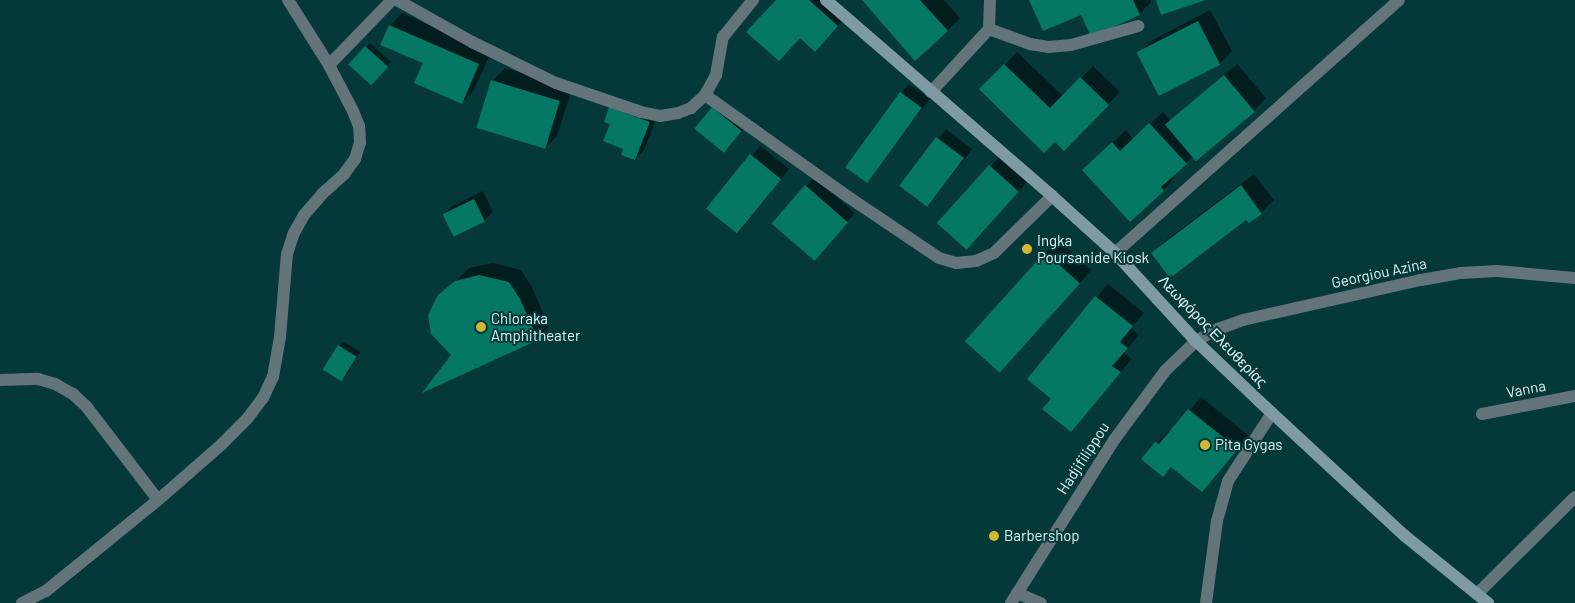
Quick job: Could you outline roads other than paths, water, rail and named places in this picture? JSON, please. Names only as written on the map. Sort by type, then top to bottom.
[{"type":"main road","name":"Λεωφόρος Ελευθερίας","points":[[826,0],[1115,253],[1196,341],[1272,413],[1405,536],[1488,603]]},
{"type":"street","points":[[22,603],[46,591],[158,500],[247,419],[263,398],[273,377],[280,337],[287,254],[294,233],[304,215],[322,194],[344,174],[354,159],[360,143],[359,126],[329,65],[288,0]]},
{"type":"street","points":[[329,65],[392,0]]},
{"type":"street","points":[[397,0],[472,42],[556,83],[641,112],[660,116],[678,113],[691,108],[706,95],[716,75],[723,37],[753,0]]},
{"type":"street","points":[[931,92],[989,28],[990,0]]},
{"type":"street","points":[[1115,253],[1399,0]]},
{"type":"street","points":[[989,28],[1030,44],[1048,47],[1071,45],[1138,26]]},
{"type":"street","points":[[706,95],[847,196],[939,258],[956,263],[976,261],[994,253],[1052,196]]},
{"type":"street","name":"Georgiou Azina","points":[[1196,341],[1218,329],[1261,315],[1461,273],[1497,271],[1575,278]]},
{"type":"street","name":"Hadjifilippou","points":[[1014,598],[1114,440],[1142,400],[1165,371],[1196,341]]},
{"type":"street","points":[[0,380],[38,379],[55,384],[73,394],[86,406],[158,500]]},
{"type":"street","name":"Vanna","points":[[1482,414],[1575,396]]},
{"type":"street","points":[[1206,603],[1217,521],[1228,481],[1272,413]]},
{"type":"street","points":[[1477,594],[1575,496]]},
{"type":"street","points":[[1014,598],[1041,603]]},
{"type":"place","name":"Ingka Poursanide Kiosk","points":[[1027,249]]},
{"type":"place","name":"Chloraka Amphitheater","points":[[481,327]]},
{"type":"place","name":"Pita Gygas","points":[[1205,445]]},
{"type":"place","name":"Barbershop","points":[[994,536]]}]
